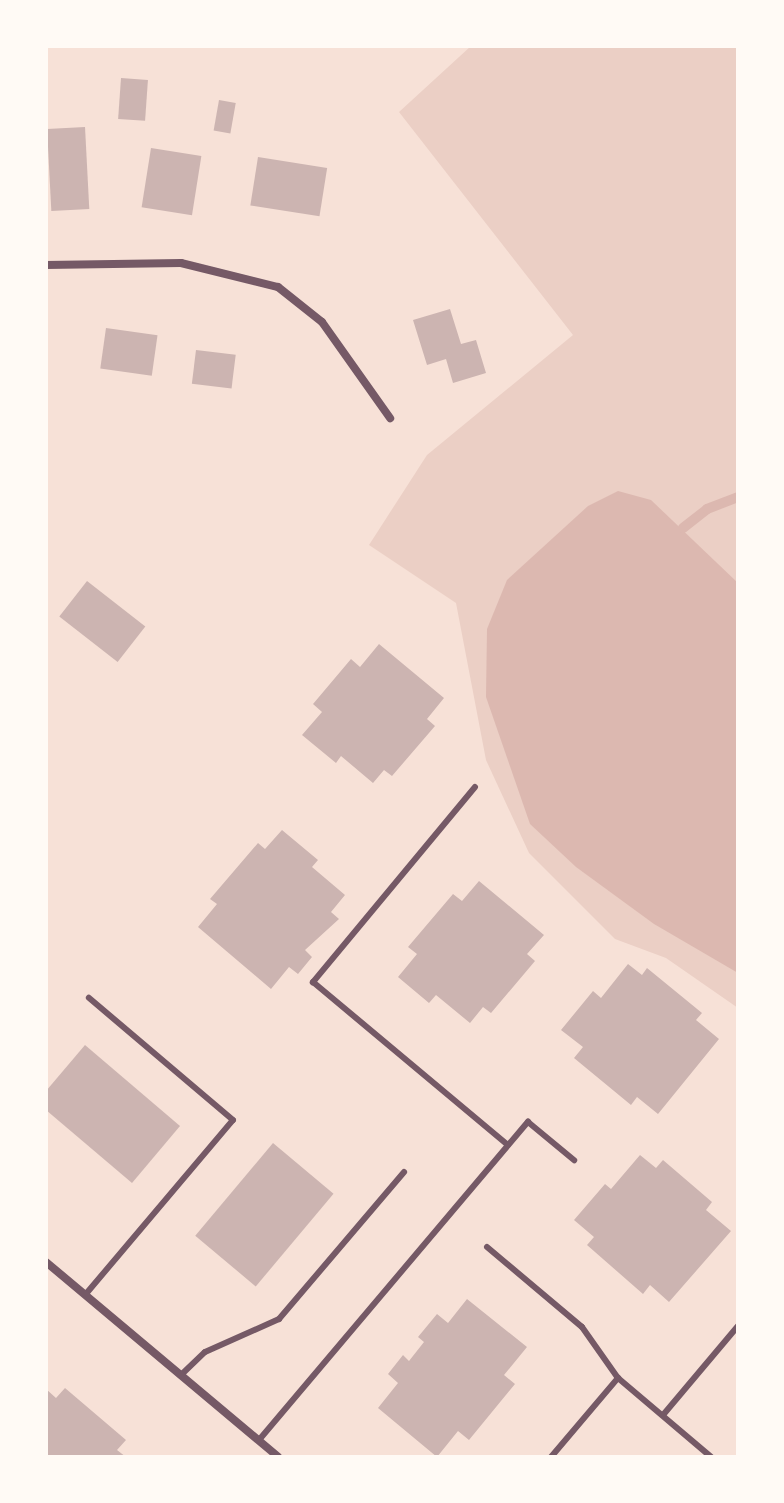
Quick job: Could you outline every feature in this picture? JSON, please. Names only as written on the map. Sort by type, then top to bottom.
[{"type":"street","points":[[46,265],[181,263],[278,287],[322,322],[390,418]]},
{"type":"street","points":[[46,1262],[278,1457]]},
{"type":"lane","points":[[475,787],[313,982],[508,1145]]},
{"type":"lane","points":[[85,1295],[233,1120],[89,998]]},
{"type":"lane","points":[[259,1440],[528,1122],[574,1160]]},
{"type":"lane","points":[[181,1375],[214,1346],[261,1331],[279,1319],[404,1172]]},
{"type":"lane","points":[[487,1247],[582,1327],[618,1378],[711,1457]]},
{"type":"lane","points":[[663,1415],[738,1326]]},
{"type":"lane","points":[[551,1457],[618,1378]]},
{"type":"shaded area","points":[[471,46],[738,46],[738,1008],[666,958],[615,939],[529,853],[486,760],[456,603],[369,545],[427,455],[573,335],[399,112]]},
{"type":"shaded area","points":[[618,491],[651,500],[738,583],[738,973],[654,924],[576,867],[530,824],[486,697],[487,629],[507,580],[588,506]]},
{"type":"building","points":[[121,78],[148,80],[145,121],[118,119]]},
{"type":"building","points":[[219,100],[236,103],[230,133],[214,131]]},
{"type":"building","points":[[85,127],[89,209],[51,211],[47,129]]},
{"type":"building","points":[[151,148],[201,156],[192,215],[142,207]]},
{"type":"building","points":[[258,157],[327,168],[319,216],[250,205]]},
{"type":"building","points":[[450,309],[461,344],[476,340],[486,373],[453,383],[446,359],[427,365],[413,320]]},
{"type":"building","points":[[106,328],[157,335],[152,376],[100,369]]},
{"type":"building","points":[[196,350],[236,355],[232,389],[192,384]]},
{"type":"building","points":[[87,581],[145,627],[118,662],[59,616]]},
{"type":"building","points":[[379,644],[444,698],[427,719],[435,726],[392,776],[384,770],[373,783],[341,756],[336,763],[302,735],[322,712],[313,704],[351,659],[360,667]]},
{"type":"building","points":[[282,830],[318,860],[312,867],[345,895],[331,912],[339,919],[305,950],[312,957],[298,974],[289,967],[271,989],[198,927],[217,904],[210,899],[258,843],[265,849]]},
{"type":"building","points":[[479,881],[544,935],[527,954],[535,961],[491,1013],[483,1007],[470,1023],[436,995],[429,1003],[398,977],[417,954],[408,947],[453,894],[462,901]]},
{"type":"building","points":[[628,964],[642,975],[647,968],[702,1013],[696,1020],[719,1039],[658,1114],[637,1097],[631,1105],[574,1058],[583,1047],[561,1030],[593,991],[601,998]]},
{"type":"building","points":[[85,1045],[180,1126],[132,1183],[46,1110],[46,1091]]},
{"type":"building","points":[[273,1143],[334,1194],[256,1286],[195,1236]]},
{"type":"building","points":[[640,1155],[656,1168],[663,1160],[712,1202],[706,1210],[731,1231],[669,1302],[650,1285],[643,1294],[587,1245],[594,1237],[574,1220],[605,1184],[611,1189]]},
{"type":"building","points":[[467,1299],[527,1347],[504,1375],[515,1384],[469,1440],[458,1431],[437,1457],[378,1408],[398,1383],[388,1374],[403,1355],[409,1361],[424,1342],[418,1337],[437,1314],[448,1323]]},
{"type":"building","points":[[65,1388],[126,1440],[117,1450],[126,1457],[46,1457],[46,1389],[56,1398]]},
{"type":"waterway","points":[[683,528],[707,509],[738,497]]}]
